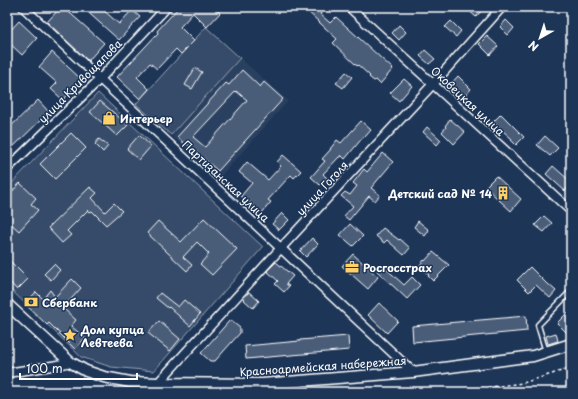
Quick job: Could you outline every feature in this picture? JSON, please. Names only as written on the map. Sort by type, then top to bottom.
[{"type":"street","name":"Партизанская улица","points":[[23,7],[414,372]]},
{"type":"street","name":"улица Кривощапова","points":[[7,169],[100,79],[167,7]]},
{"type":"street","name":"Оковецкая улица","points":[[350,7],[571,211]]},
{"type":"street","name":"улица Гоголя","points":[[158,383],[502,7]]},
{"type":"street","name":"Красноармейская набережная","points":[[7,304],[70,362],[86,371],[104,377],[130,382],[262,384],[414,372],[533,356],[571,344]]},
{"type":"street","points":[[7,373],[70,362]]},
{"type":"lane","points":[[546,352],[538,325],[571,291]]},
{"type":"path","points":[[452,392],[524,383],[571,368]]},
{"type":"shaded area","points":[[206,27],[240,58],[171,135],[136,104]]},
{"type":"shaded area","points":[[240,58],[288,101],[218,179],[171,135]]},
{"type":"shaded area","points":[[98,93],[263,247],[154,371],[111,367],[81,357],[7,286],[7,188]]},
{"type":"building","points":[[61,7],[63,7],[104,43],[88,61],[47,22]]},
{"type":"building","points":[[82,7],[100,7],[119,24],[132,10],[140,17],[119,40]]},
{"type":"building","points":[[179,7],[214,7],[220,13],[207,27],[193,13],[180,27],[194,41],[181,54],[176,49],[157,69],[150,63],[137,77],[149,89],[140,99],[117,77],[158,33],[157,31]]},
{"type":"building","points":[[303,7],[327,7],[320,14],[330,23],[336,17],[393,69],[380,84],[376,80],[374,81],[333,43],[337,39]]},
{"type":"building","points":[[465,7],[479,7],[482,10],[476,17]]},
{"type":"building","points":[[506,20],[514,28],[508,35],[500,27]]},
{"type":"building","points":[[19,21],[37,38],[22,55],[7,41],[7,34]]},
{"type":"building","points":[[451,21],[461,31],[456,37],[445,27]]},
{"type":"building","points":[[399,25],[406,32],[399,40],[392,33]]},
{"type":"building","points":[[487,36],[498,46],[490,55],[479,44]]},
{"type":"building","points":[[425,50],[435,59],[429,64],[420,56]]},
{"type":"building","points":[[52,52],[82,80],[63,100],[51,89],[57,83],[39,67]]},
{"type":"building","points":[[195,68],[202,72],[192,89],[185,85]]},
{"type":"building","points":[[242,70],[260,87],[264,82],[283,99],[218,171],[177,137],[226,83],[229,85]],"holes":[[[236,91],[247,100],[205,147],[193,137]]]},
{"type":"building","points":[[346,72],[352,77],[343,88],[336,83]]},
{"type":"building","points":[[458,76],[471,89],[464,97],[450,85]]},
{"type":"building","points":[[404,79],[412,86],[399,101],[390,93]]},
{"type":"building","points":[[38,100],[49,112],[12,148],[7,144],[7,130]]},
{"type":"building","name":"Интерьер","points":[[100,101],[128,125],[117,136],[90,112]]},
{"type":"building","points":[[501,114],[524,137],[516,145],[511,140],[512,139],[493,122]]},
{"type":"building","points":[[450,119],[465,132],[454,144],[442,132]]},
{"type":"building","points":[[361,121],[371,130],[365,137],[364,136],[345,159],[341,155],[323,174],[327,178],[320,185],[311,177],[325,161],[322,159],[337,140],[341,143]]},
{"type":"building","points":[[427,127],[441,140],[437,145],[423,132]]},
{"type":"building","points":[[71,133],[86,148],[55,179],[40,164]]},
{"type":"building","points":[[139,135],[151,146],[139,160],[127,149]]},
{"type":"building","points":[[545,136],[558,148],[550,156],[537,145]]},
{"type":"building","points":[[99,139],[108,146],[103,152],[95,144]]},
{"type":"building","points":[[383,153],[393,162],[371,188],[380,195],[375,201],[369,196],[349,220],[344,216],[353,206],[341,196],[345,192],[350,195],[357,186],[353,183],[364,169],[367,172]]},
{"type":"building","points":[[283,155],[301,171],[294,178],[291,175],[289,177],[268,200],[271,202],[261,214],[252,207],[253,205],[241,196],[252,183],[239,172],[247,162],[268,180],[281,166],[277,162]]},
{"type":"building","points":[[553,166],[571,182],[565,191],[546,174]]},
{"type":"building","name":"Детский сад № 14","points":[[496,176],[521,199],[511,211],[485,187]]},
{"type":"building","points":[[20,183],[36,198],[31,204],[38,210],[19,231],[7,220],[7,197]]},
{"type":"building","points":[[90,187],[97,193],[92,198],[105,212],[114,203],[122,211],[106,225],[92,211],[90,212],[88,210],[67,231],[71,235],[62,243],[48,228]]},
{"type":"building","points":[[282,213],[289,220],[279,230],[272,224]]},
{"type":"building","points":[[544,216],[552,223],[544,232],[535,225]]},
{"type":"building","points":[[204,218],[237,249],[212,275],[200,264],[209,254],[197,242],[183,257],[192,265],[187,271],[147,233],[158,221],[181,242]]},
{"type":"building","points":[[418,221],[429,230],[425,236],[414,227]]},
{"type":"building","points":[[350,224],[363,236],[353,246],[340,235]]},
{"type":"building","points":[[383,228],[399,240],[400,239],[410,248],[404,255],[387,240],[384,243],[376,236]]},
{"type":"building","points":[[312,238],[318,244],[306,257],[300,251]]},
{"type":"building","points":[[433,252],[449,265],[433,281],[419,266]]},
{"type":"building","points":[[353,254],[378,277],[368,289],[342,266]]},
{"type":"building","points":[[7,258],[28,279],[17,290],[7,279]]},
{"type":"building","points":[[276,262],[293,276],[286,284],[289,286],[284,292],[275,284],[278,281],[267,271]]},
{"type":"building","points":[[54,264],[60,270],[51,280],[44,274]]},
{"type":"building","points":[[382,265],[404,285],[412,277],[420,285],[407,299],[377,271]]},
{"type":"building","points":[[530,267],[556,291],[550,298],[536,285],[529,292],[517,280]]},
{"type":"building","points":[[72,279],[81,288],[63,308],[76,320],[71,326],[85,338],[75,349],[49,323],[47,325],[25,304],[36,292],[43,299],[50,290],[55,297]]},
{"type":"building","points":[[249,292],[259,301],[253,308],[243,299]]},
{"type":"building","points":[[160,293],[178,307],[184,300],[200,314],[190,326],[169,307],[168,308],[156,298]]},
{"type":"building","points":[[379,303],[398,321],[387,333],[368,315]]},
{"type":"building","points":[[571,309],[571,329],[567,333],[557,323]]},
{"type":"building","points":[[526,316],[527,331],[413,342],[412,326]]},
{"type":"building","points":[[230,320],[240,328],[240,333],[215,361],[210,361],[201,353]]},
{"type":"building","points":[[159,321],[180,339],[170,351],[148,333]]},
{"type":"building","points":[[556,333],[558,341],[548,344],[546,336]]},
{"type":"building","points":[[348,336],[349,350],[246,359],[245,346]]},
{"type":"place","name":"Интерьер","points":[[109,118]]},
{"type":"place","name":"Детский сад № 14","points":[[503,193]]},
{"type":"place","name":"Росгосстрах","points":[[352,267]]},
{"type":"place","name":"Сбербанк","points":[[31,302]]},
{"type":"place","name":"Дом купца Левтеева","points":[[70,335]]}]
